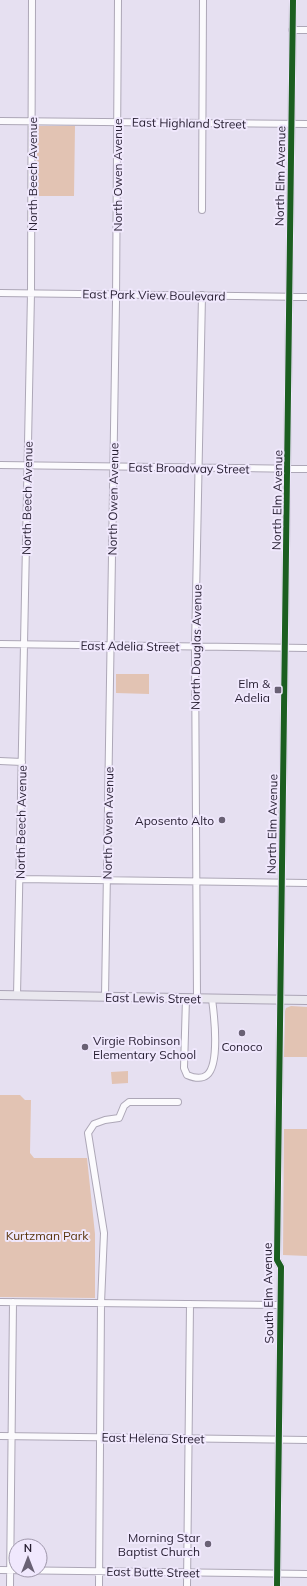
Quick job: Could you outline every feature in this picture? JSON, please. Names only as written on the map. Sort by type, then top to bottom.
[{"type":"main road","name":"East Lewis Street","points":[[0,995],[307,1000]]},
{"type":"street","name":"North Beech Avenue","points":[[17,996],[31,293],[32,0]]},
{"type":"street","name":"North Owen Avenue","points":[[105,997],[114,467],[118,0]]},
{"type":"street","points":[[202,210],[203,0]]},
{"type":"street","name":"North Elm Avenue","points":[[281,1000],[293,0]]},
{"type":"street","points":[[292,30],[307,30]]},
{"type":"street","name":"East Highland Street","points":[[0,120],[307,124]]},
{"type":"street","name":"East Park View Boulevard","points":[[0,293],[307,297]]},
{"type":"street","name":"North Douglas Avenue","points":[[197,998],[195,647],[202,295]]},
{"type":"street","name":"East Broadway Street","points":[[0,466],[307,469]]},
{"type":"street","name":"East Adelia Street","points":[[0,644],[307,648]]},
{"type":"street","points":[[0,761],[22,762]]},
{"type":"street","points":[[20,880],[307,883]]},
{"type":"street","points":[[186,998],[184,1068],[187,1075],[198,1078],[202,1078],[208,1074],[212,1066],[216,1033],[212,999]]},
{"type":"street","name":"South Elm Avenue","points":[[278,1586],[280,1267],[277,1260],[281,1000]]},
{"type":"street","points":[[99,1586],[104,1233],[96,1178],[88,1138],[90,1128],[94,1124],[100,1121],[119,1118],[124,1106],[129,1102],[178,1102]]},
{"type":"street","points":[[0,1302],[280,1305]]},
{"type":"street","points":[[10,1538],[13,1302]]},
{"type":"street","points":[[187,1586],[190,1304]]},
{"type":"street","name":"East Helena Street","points":[[0,1436],[307,1440]]},
{"type":"street","name":"East Butte Street","points":[[48,1570],[307,1574]]},
{"type":"green space","points":[[37,126],[75,126],[74,196],[36,196]]},
{"type":"green space","points":[[116,674],[149,674],[149,694],[116,693]]},
{"type":"green space","points":[[291,1006],[307,1007],[307,1057],[284,1057],[285,1011],[286,1008]]},
{"type":"green space","points":[[128,1071],[128,1083],[112,1084],[111,1072]]},
{"type":"green space","name":"Kurtzman Park","points":[[0,1095],[20,1095],[25,1100],[31,1100],[30,1153],[34,1158],[87,1158],[95,1234],[95,1298],[0,1297]]},
{"type":"green space","points":[[284,1129],[307,1129],[307,1256],[283,1255]]},
{"type":"cycle path","points":[[277,1586],[281,1267],[277,1260],[293,0]]},
{"type":"place","name":"Elm & Adelia","points":[[278,690]]},
{"type":"place","name":"Aposento Alto","points":[[222,820]]},
{"type":"place","name":"Conoco","points":[[242,1033]]},
{"type":"place","name":"Virgie Robinson Elementary School","points":[[85,1047]]},
{"type":"place","name":"Morning Star Baptist Church","points":[[208,1544]]}]
